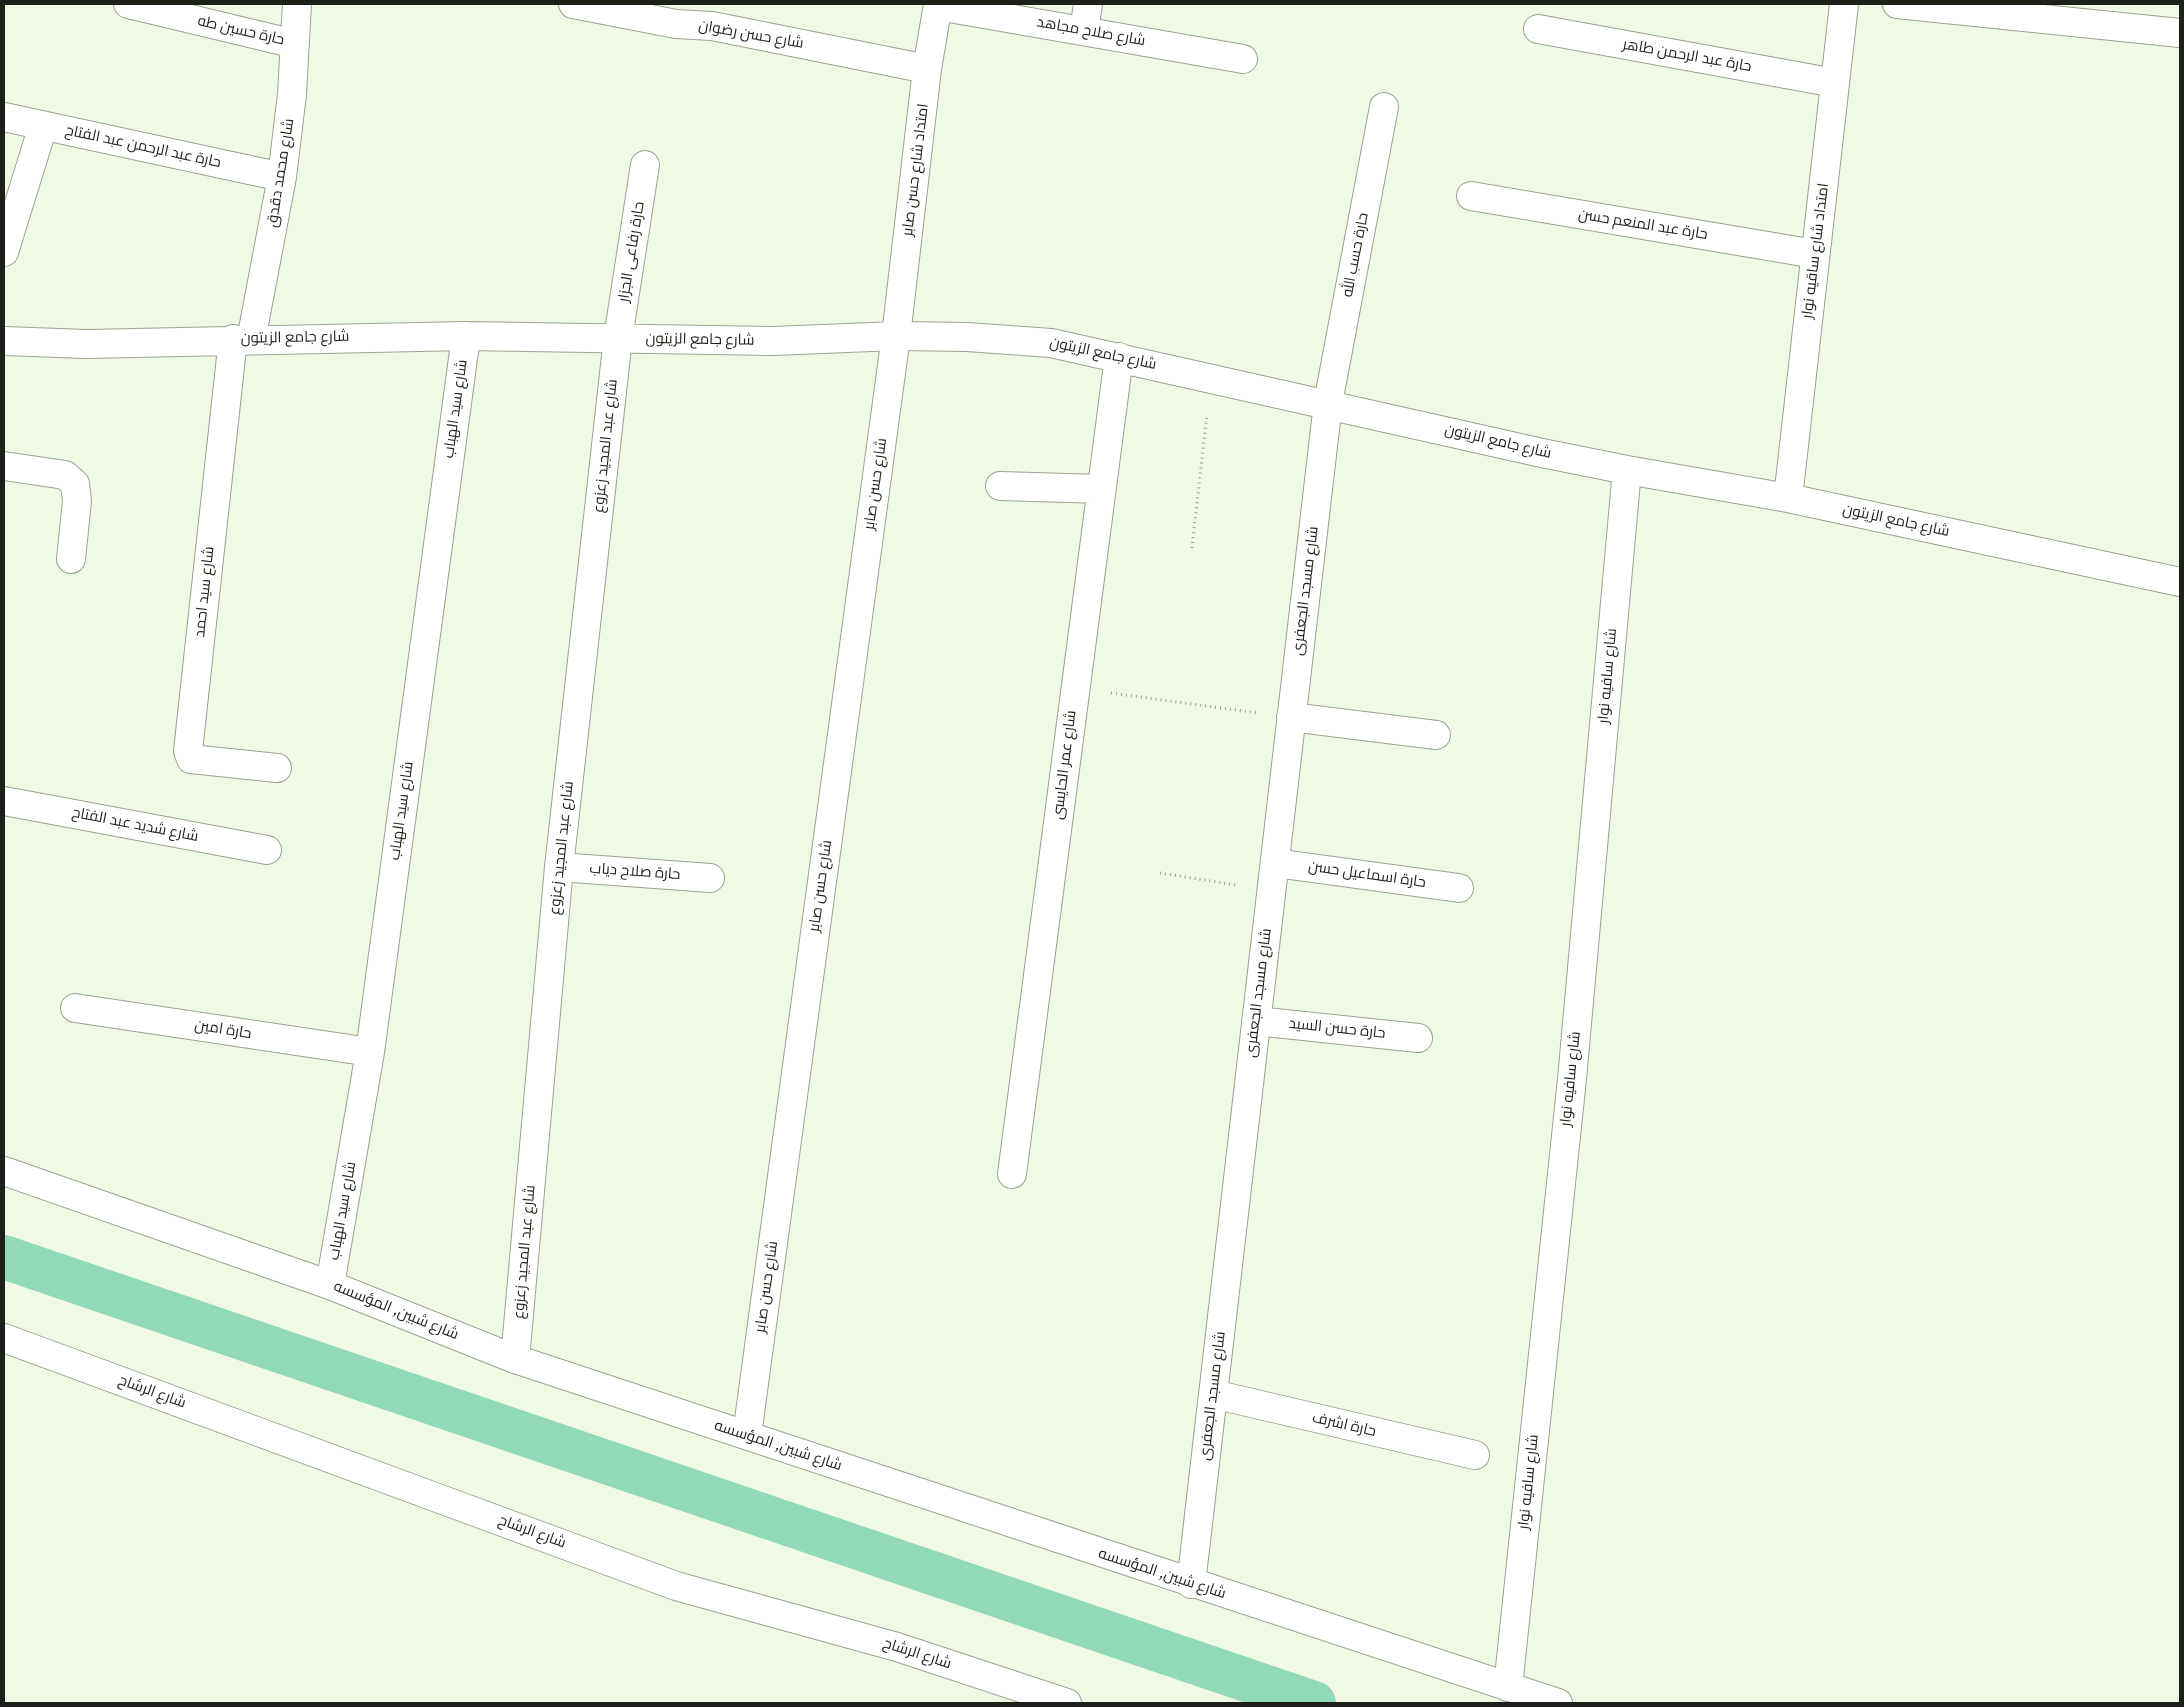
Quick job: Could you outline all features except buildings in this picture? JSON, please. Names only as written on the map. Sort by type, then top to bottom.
[{"type":"street","name":"حارة حسين طه","points":[[128,4],[295,44]]},
{"type":"street","name":"شارع محمد دقدق","points":[[242,340],[282,177],[292,94],[297,4]]},
{"type":"street","name":"شارع حسن رضوان","points":[[573,4],[676,24],[712,26],[927,69]]},
{"type":"street","points":[[1084,31],[1088,4]]},
{"type":"street","name":"امتداد شارع ساقيه نوار","points":[[1788,498],[1844,4]]},
{"type":"street","points":[[1897,4],[2180,33]]},
{"type":"street","name":"امتداد شارع حسن صابر","points":[[896,336],[927,69],[938,5]]},
{"type":"street","name":"شارع صلاح مجاهد","points":[[938,5],[1243,59]]},
{"type":"street","name":"حارة عبد الرحمن طاهر","points":[[1538,29],[1835,83]]},
{"type":"street","name":"حارة حسب الله","points":[[1328,404],[1384,106]]},
{"type":"street","name":"حارة عبد الرحمن عبد الفتاح","points":[[4,117],[282,177]]},
{"type":"street","points":[[4,252],[43,126]]},
{"type":"street","name":"حارة رفاعى الجزار","points":[[618,338],[645,165]]},
{"type":"street","name":"حارة عبد المنعم حسن","points":[[1471,196],[1815,254]]},
{"type":"street","name":"شارع جامع الزيتون","points":[[4,341],[87,344],[466,336],[773,340],[896,336],[967,337],[1052,342],[1627,470],[1788,498],[2180,582]]},
{"type":"street","name":"شارع سيد الهباب","points":[[330,1285],[370,1052],[466,336]]},
{"type":"street","name":"شارع حسن صابر","points":[[747,1435],[896,336]]},
{"type":"street","name":"شارع عبد المجيد زعزوع","points":[[515,1359],[559,867],[618,338]]},
{"type":"street","name":"شارع سيد احمد","points":[[242,340],[188,751],[191,758],[277,768]]},
{"type":"street","name":"شارع عمر الحايسى","points":[[1012,1174],[1119,357]]},
{"type":"street","name":"شارع مسجد الجعفرى","points":[[1191,1584],[1328,404]]},
{"type":"street","points":[[4,466],[65,475],[75,484],[77,501],[71,559]]},
{"type":"street","name":"شارع سافيه نوار","points":[[1508,1687],[1572,1079],[1627,470]]},
{"type":"street","points":[[1000,486],[1101,489]]},
{"type":"street","points":[[1291,718],[1436,735]]},
{"type":"street","name":"شارع شديد عبد الفتاح","points":[[4,801],[267,850]]},
{"type":"street","name":"حارة اسماعيل حسن","points":[[1275,862],[1459,888]]},
{"type":"street","name":"حارة صلاح دياب","points":[[559,867],[710,878]]},
{"type":"street","name":"حارة امين","points":[[76,1008],[370,1052]]},
{"type":"street","name":"حارة حسن السيد","points":[[1256,1021],[1418,1038]]},
{"type":"street","name":"شارع شبين, المؤسسه","points":[[4,1171],[330,1285],[515,1359],[1191,1584],[1558,1703]]},
{"type":"street","name":"شارع الرشاح","points":[[4,1338],[676,1586],[897,1647],[1067,1703]]},
{"type":"street","name":"حارة اشرف","points":[[1213,1394],[1475,1455]]},
{"type":"path","points":[[1192,548],[1212,378]]},
{"type":"path","points":[[1075,688],[1291,718]]},
{"type":"path","points":[[1160,874],[1271,890]]},
{"type":"waterway","points":[[4,1257],[1314,1703]]}]
